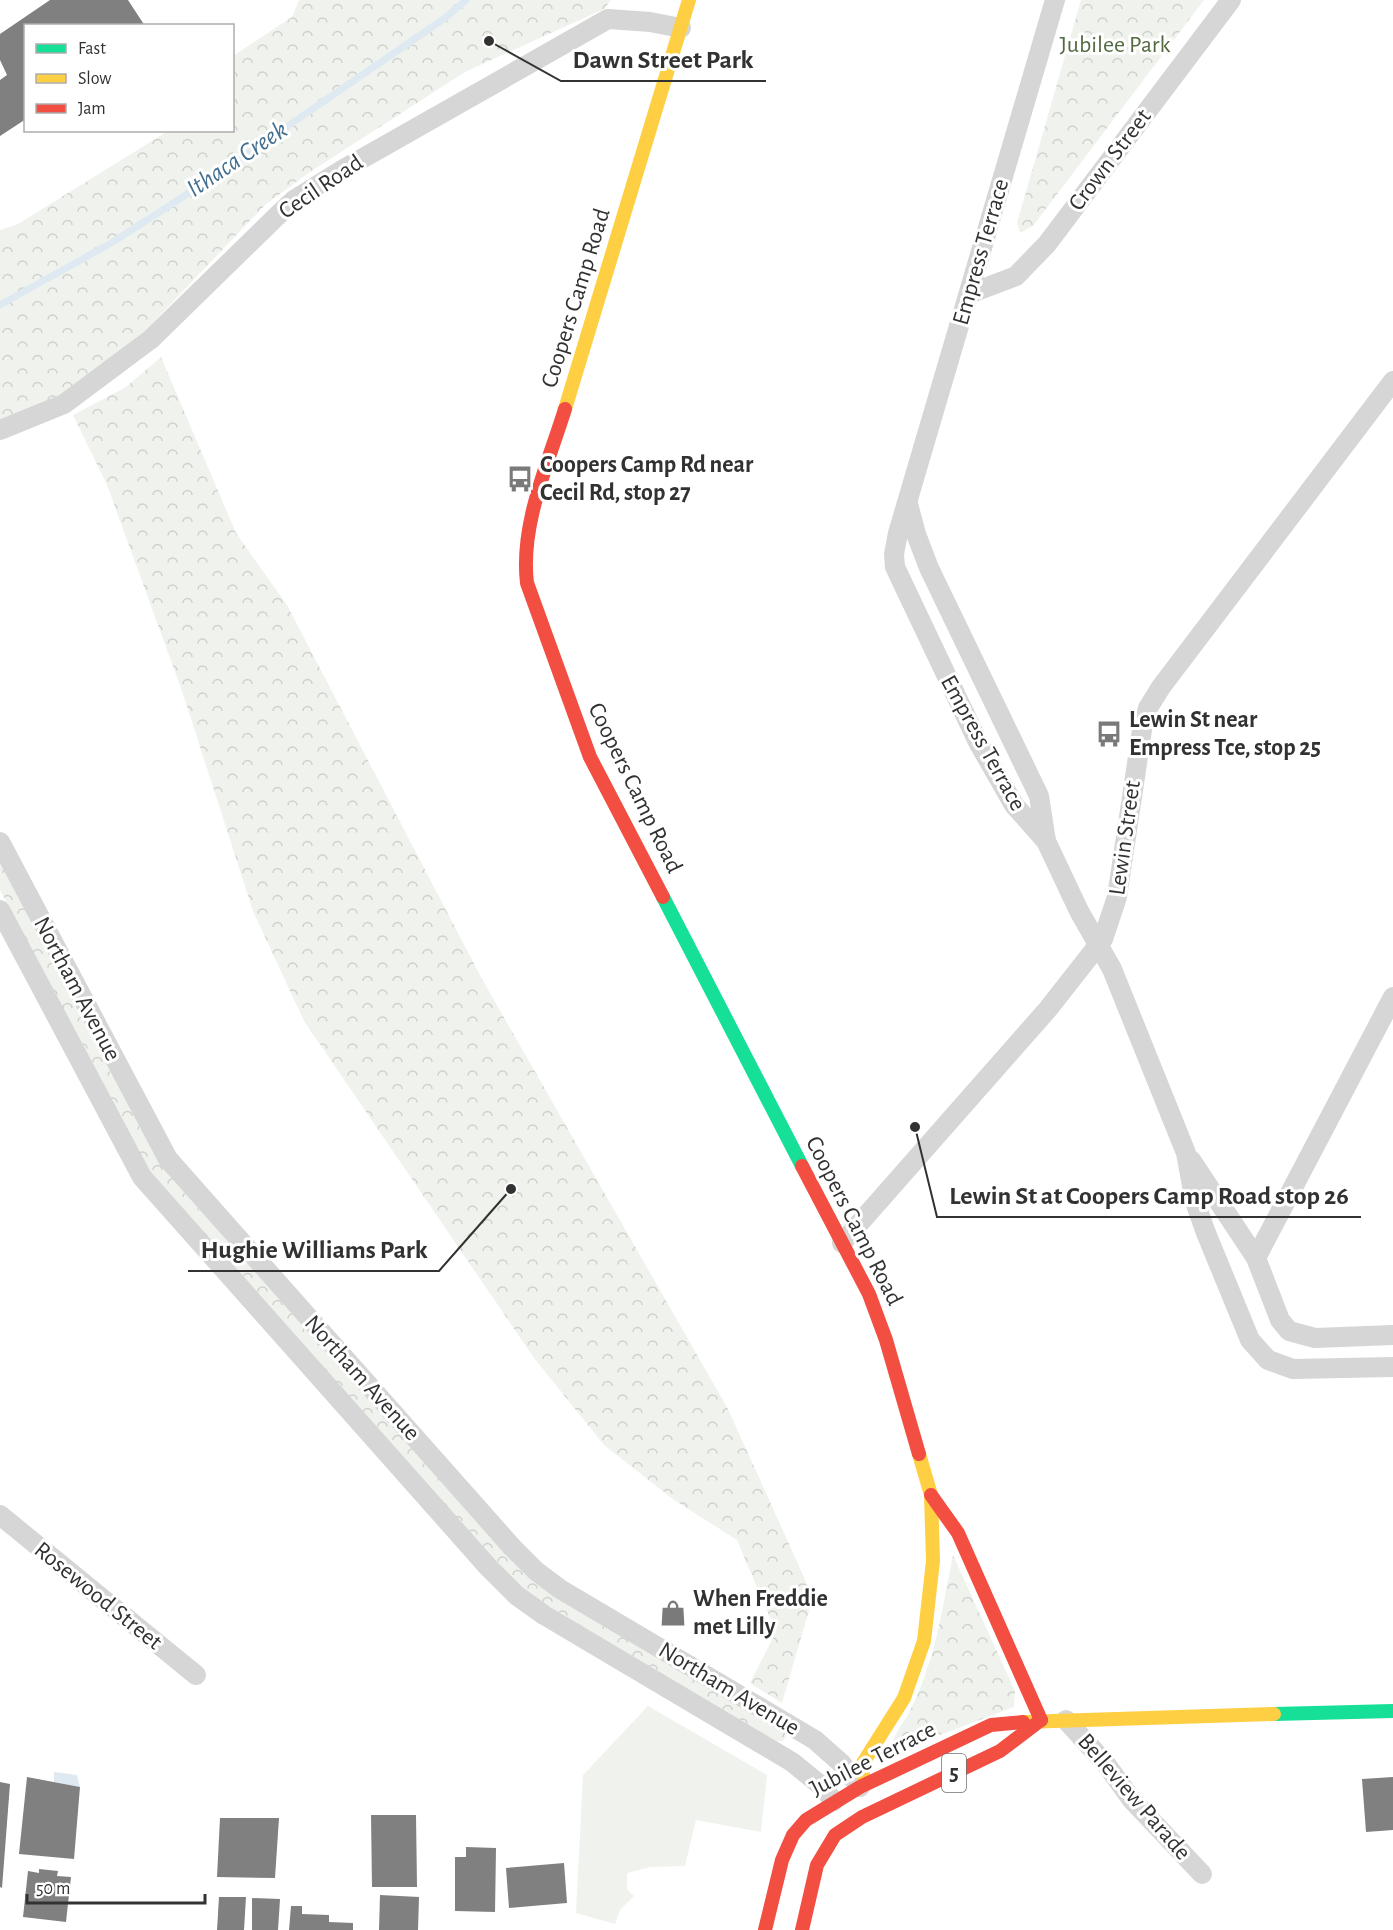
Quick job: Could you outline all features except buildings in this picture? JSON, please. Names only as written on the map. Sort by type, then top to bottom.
[{"type":"main road","name":"Coopers Camp Road","points":[[689,0],[531,519],[525,567],[535,611],[590,757],[879,1316],[931,1495],[933,1561],[924,1641],[904,1698],[863,1763],[861,1772],[862,1817]]},
{"type":"main road","name":"Coopers Camp Road","points":[[931,1495],[958,1533],[1041,1720]]},
{"type":"main road","name":"Jubilee Terrace","points":[[765,1930],[778,1870],[793,1835],[806,1820],[834,1801],[863,1786],[991,1725],[1041,1720],[1393,1711]]},
{"type":"main road","name":"Jubilee Terrace","points":[[802,1930],[817,1865],[835,1835],[862,1817],[1000,1751],[1041,1720]]},
{"type":"main road","points":[[834,1801],[862,1817]]},
{"type":"main road","points":[[752,1930],[770,1902]]},
{"type":"street","name":"Empress Terrace","points":[[1055,0],[894,547],[898,575],[994,771],[1014,805],[1046,841],[1118,985],[1186,1153],[1196,1202],[1206,1233],[1250,1340],[1261,1355],[1278,1365],[1301,1370],[1393,1367]]},
{"type":"street","name":"Crown Street","points":[[969,294],[1016,276],[1030,263],[1231,0]]},
{"type":"street","name":"Cecil Road","points":[[0,430],[64,404],[151,339],[286,207],[342,170],[608,19],[650,22],[681,28]]},
{"type":"street","name":"Lewin Street","points":[[842,1244],[1048,1009],[1099,946],[1116,906],[1136,753],[1148,708],[1161,687],[1393,381]]},
{"type":"street","name":"Empress Terrace","points":[[908,504],[929,568],[1039,796],[1046,841]]},
{"type":"street","name":"Northam Avenue","points":[[0,842],[168,1159],[512,1547],[536,1571],[560,1589],[815,1740],[863,1786]]},
{"type":"street","name":"Northam Avenue","points":[[0,910],[142,1177],[489,1568],[516,1595],[544,1615],[792,1762],[819,1784],[834,1801]]},
{"type":"street","points":[[1256,1258],[1393,998]]},
{"type":"street","name":"Empress Terrace","points":[[1186,1153],[1256,1258],[1280,1320],[1289,1331],[1315,1338],[1393,1335]]},
{"type":"street","name":"Rosewood Street","points":[[0,1515],[196,1675]]},
{"type":"street","name":"Belleview Parade","points":[[1066,1720],[1106,1764],[1139,1807],[1202,1874]]},
{"type":"green space","points":[[299,0],[611,0],[604,9],[465,72],[310,172],[265,205],[146,330],[62,394],[0,422],[0,230],[18,224],[166,132],[234,132],[234,55],[292,17]]},
{"type":"green space","name":"Jubilee Park","points":[[1081,0],[1204,0],[1033,226],[1020,233],[1017,223]]},
{"type":"green space","points":[[161,357],[236,533],[287,605],[482,979],[728,1409],[813,1597],[782,1703],[750,1683],[776,1632],[737,1540],[674,1500],[604,1445],[534,1358],[304,1021],[253,911],[182,691],[107,485],[73,415],[126,387]]},
{"type":"green space","points":[[0,862],[153,1152],[182,1190],[505,1553],[785,1731],[786,1736],[783,1741],[776,1741],[549,1607],[522,1588],[495,1562],[149,1172],[0,890]]},
{"type":"green space","points":[[953,1555],[1015,1691],[1014,1707],[895,1752],[894,1737],[908,1715],[931,1656]]},
{"type":"green space","points":[[648,1706],[767,1775],[761,1832],[696,1820],[685,1866],[650,1867],[627,1873],[627,1889],[634,1896],[620,1910],[615,1924],[576,1913],[583,1775]]},
{"type":"shaded area","points":[[54,1772],[77,1775],[80,1787],[54,1782]]},
{"type":"waterway","name":"Ithaca Creek","points":[[0,305],[113,242],[212,178],[445,18],[466,0]]},
{"type":"traffic: fast","points":[[663,897],[802,1166]]},
{"type":"traffic: fast","points":[[1274,1714],[1393,1711]]},
{"type":"traffic: slow","points":[[565,409],[689,0]]},
{"type":"traffic: slow","points":[[866,1784],[862,1772],[863,1763],[904,1698],[924,1641],[933,1561],[931,1495],[919,1454]]},
{"type":"traffic: slow","points":[[1023,1722],[1274,1714]]},
{"type":"traffic: jam","points":[[565,409],[531,517],[526,561],[527,583],[590,757],[663,897]]},
{"type":"traffic: jam","points":[[802,1166],[869,1294],[886,1340],[919,1454]]},
{"type":"traffic: jam","points":[[931,1495],[958,1533],[1041,1720]]},
{"type":"traffic: jam","points":[[802,1930],[817,1865],[835,1835],[862,1817],[1000,1751],[1041,1720]]},
{"type":"traffic: jam","points":[[765,1930],[782,1860],[793,1835],[806,1820],[860,1787],[991,1725],[1023,1722]]},
{"type":"place","name":"Dawn Street Park","points":[[489,41]]},
{"type":"place","name":"Coopers Camp Rd near Cecil Rd, stop 27","points":[[520,479]]},
{"type":"place","name":"Lewin St near Empress Tce, stop 25","points":[[1109,734]]},
{"type":"place","name":"Lewin St at Coopers Camp Road stop 26","points":[[915,1127]]},
{"type":"place","name":"Hughie Williams Park","points":[[511,1189]]},
{"type":"place","name":"When Freddie met Lilly","points":[[673,1613]]}]
